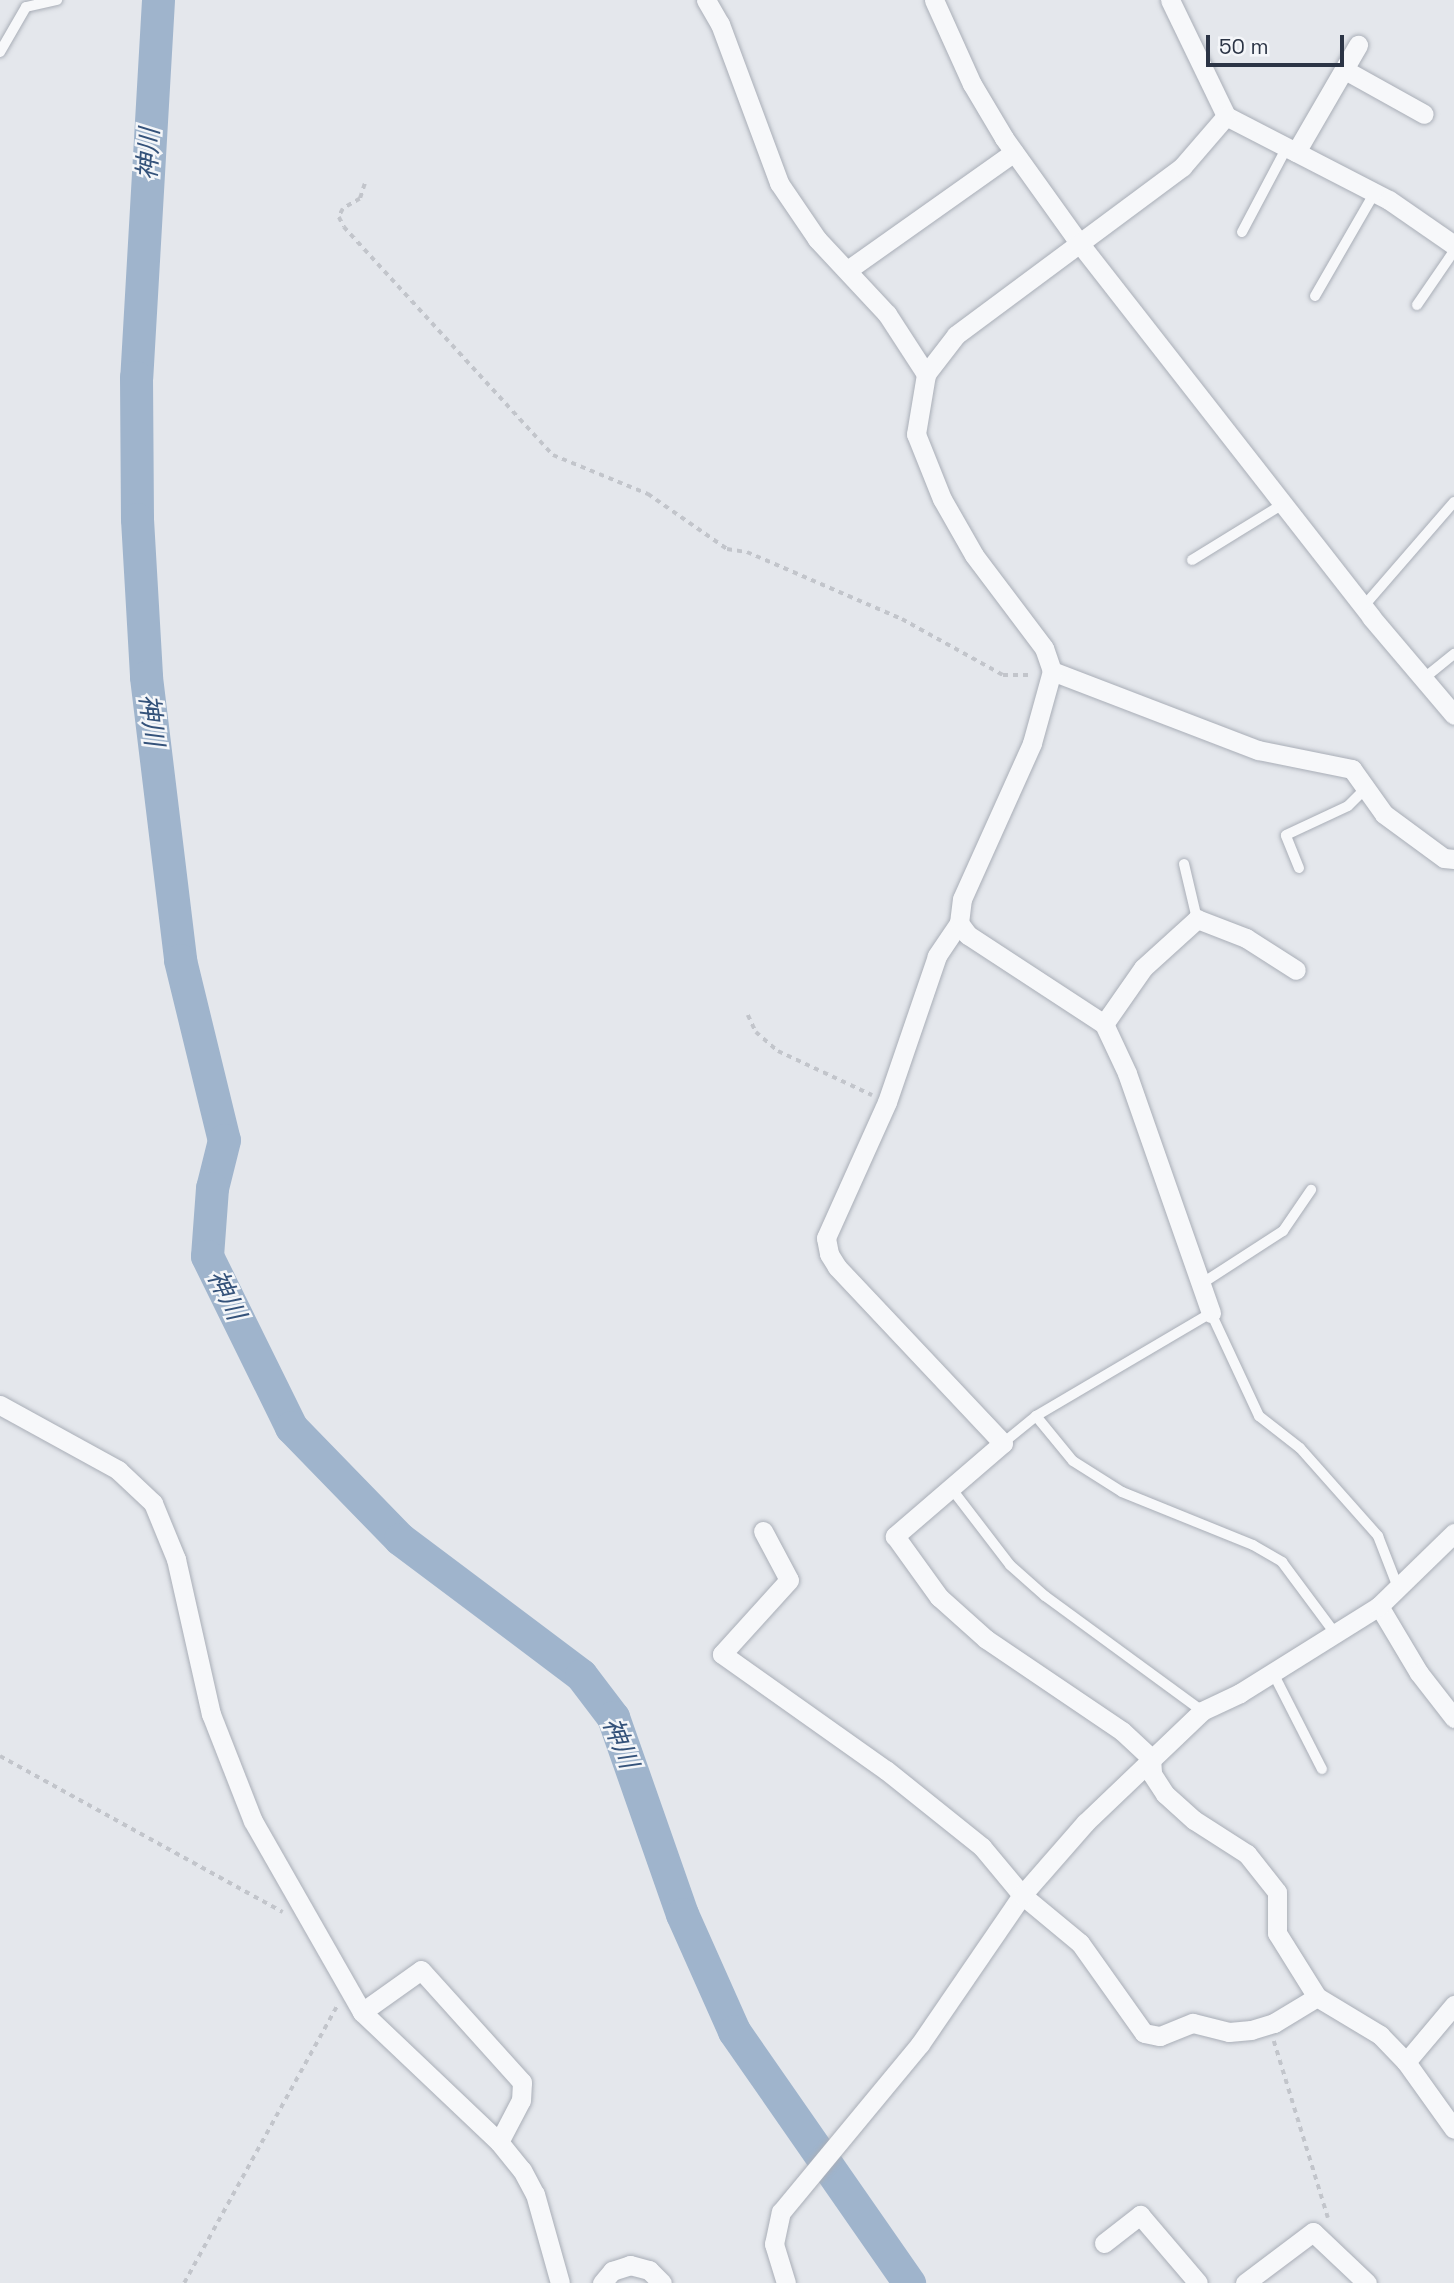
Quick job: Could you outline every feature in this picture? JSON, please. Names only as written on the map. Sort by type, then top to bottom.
[{"type":"street","points":[[706,0],[720,24],[779,183],[817,239],[849,269],[887,314],[926,374]]},
{"type":"street","points":[[934,0],[972,84],[1014,152],[1080,244],[1363,607],[1454,715]]},
{"type":"street","points":[[1170,0],[1226,116],[1375,192],[1454,245]]},
{"type":"street","points":[[1292,150],[1345,70],[1358,45]]},
{"type":"street","points":[[1345,70],[1424,114]]},
{"type":"street","points":[[1226,116],[1182,167],[956,335],[926,374],[916,434],[942,499],[974,555],[1044,648],[1052,671],[1032,743],[962,899],[960,923],[937,956],[887,1101],[853,1185],[826,1238],[829,1254],[1003,1443],[895,1536],[939,1597],[986,1639],[1122,1731],[1151,1758],[1152,1774],[1165,1794],[1194,1820],[1247,1854],[1277,1892],[1277,1933],[1317,1997],[1380,2035],[1406,2062],[1454,2129]]},
{"type":"street","points":[[849,269],[1014,152]]},
{"type":"street","points":[[1052,671],[1258,750],[1352,769],[1364,790],[1384,814],[1444,858],[1454,859]]},
{"type":"street","points":[[1104,1024],[1143,968],[1197,919],[1246,938],[1296,970]]},
{"type":"street","points":[[960,923],[968,935],[1104,1024],[1127,1073],[1211,1313]]},
{"type":"street","points":[[3,1413],[118,1470],[139,1487],[163,1518],[221,1747],[253,1821],[346,1990],[362,2012],[499,2142],[535,2194],[559,2283]]},
{"type":"street","points":[[763,1531],[789,1580],[722,1654],[947,1816],[982,1847],[1022,1895],[1080,1943],[1150,2037],[1193,2023],[1229,2032],[1269,2024],[1317,1997]]},
{"type":"street","points":[[786,2283],[774,2244],[781,2212],[920,2045],[1022,1895],[1151,1758],[1202,1711],[1379,1606],[1454,1533]]},
{"type":"street","points":[[1379,1606],[1419,1673],[1454,1718]]},
{"type":"street","points":[[362,2012],[421,1970],[522,2082],[521,2100],[499,2142]]},
{"type":"street","points":[[1406,2062],[1454,2005]]},
{"type":"street","points":[[1104,2243],[1140,2215],[1198,2283]]},
{"type":"street","points":[[1245,2283],[1313,2232],[1367,2283]]},
{"type":"street","points":[[602,2283],[612,2271],[630,2265],[649,2270],[662,2283]]},
{"type":"lane","points":[[0,52],[26,7],[57,0]]},
{"type":"lane","points":[[1242,232],[1292,150]]},
{"type":"lane","points":[[1315,296],[1375,192]]},
{"type":"lane","points":[[1417,305],[1454,251]]},
{"type":"lane","points":[[1363,607],[1454,502]]},
{"type":"lane","points":[[1192,560],[1283,505]]},
{"type":"lane","points":[[1423,679],[1454,654]]},
{"type":"lane","points":[[1299,868],[1286,835],[1348,806],[1364,790]]},
{"type":"lane","points":[[1184,864],[1197,919]]},
{"type":"lane","points":[[1201,1284],[1283,1231],[1311,1190]]},
{"type":"lane","points":[[1003,1443],[1036,1416],[1211,1313],[1259,1416],[1300,1448],[1378,1536],[1397,1586]]},
{"type":"lane","points":[[1036,1416],[1073,1461],[1122,1492],[1253,1545],[1282,1562],[1334,1632]]},
{"type":"lane","points":[[951,1488],[1010,1565],[1045,1596],[1163,1679],[1185,1702],[1202,1711]]},
{"type":"lane","points":[[1272,1671],[1322,1769]]},
{"type":"path","points":[[365,184],[360,199],[343,209],[339,217],[344,227],[552,455],[649,494],[727,549],[747,552],[902,620],[1003,676],[1052,671]]},
{"type":"path","points":[[748,1015],[756,1032],[778,1051],[887,1101]]},
{"type":"path","points":[[0,1756],[314,1930]]},
{"type":"path","points":[[184,2283],[346,1990]]},
{"type":"path","points":[[1269,2024],[1331,2231],[1323,2242]]},
{"type":"waterway","name":"神川","points":[[158,0],[136,377],[137,519],[146,677],[180,960],[224,1140],[212,1188],[207,1256],[291,1427],[400,1539],[581,1675],[613,1717],[682,1914],[734,2031],[909,2283]]}]
